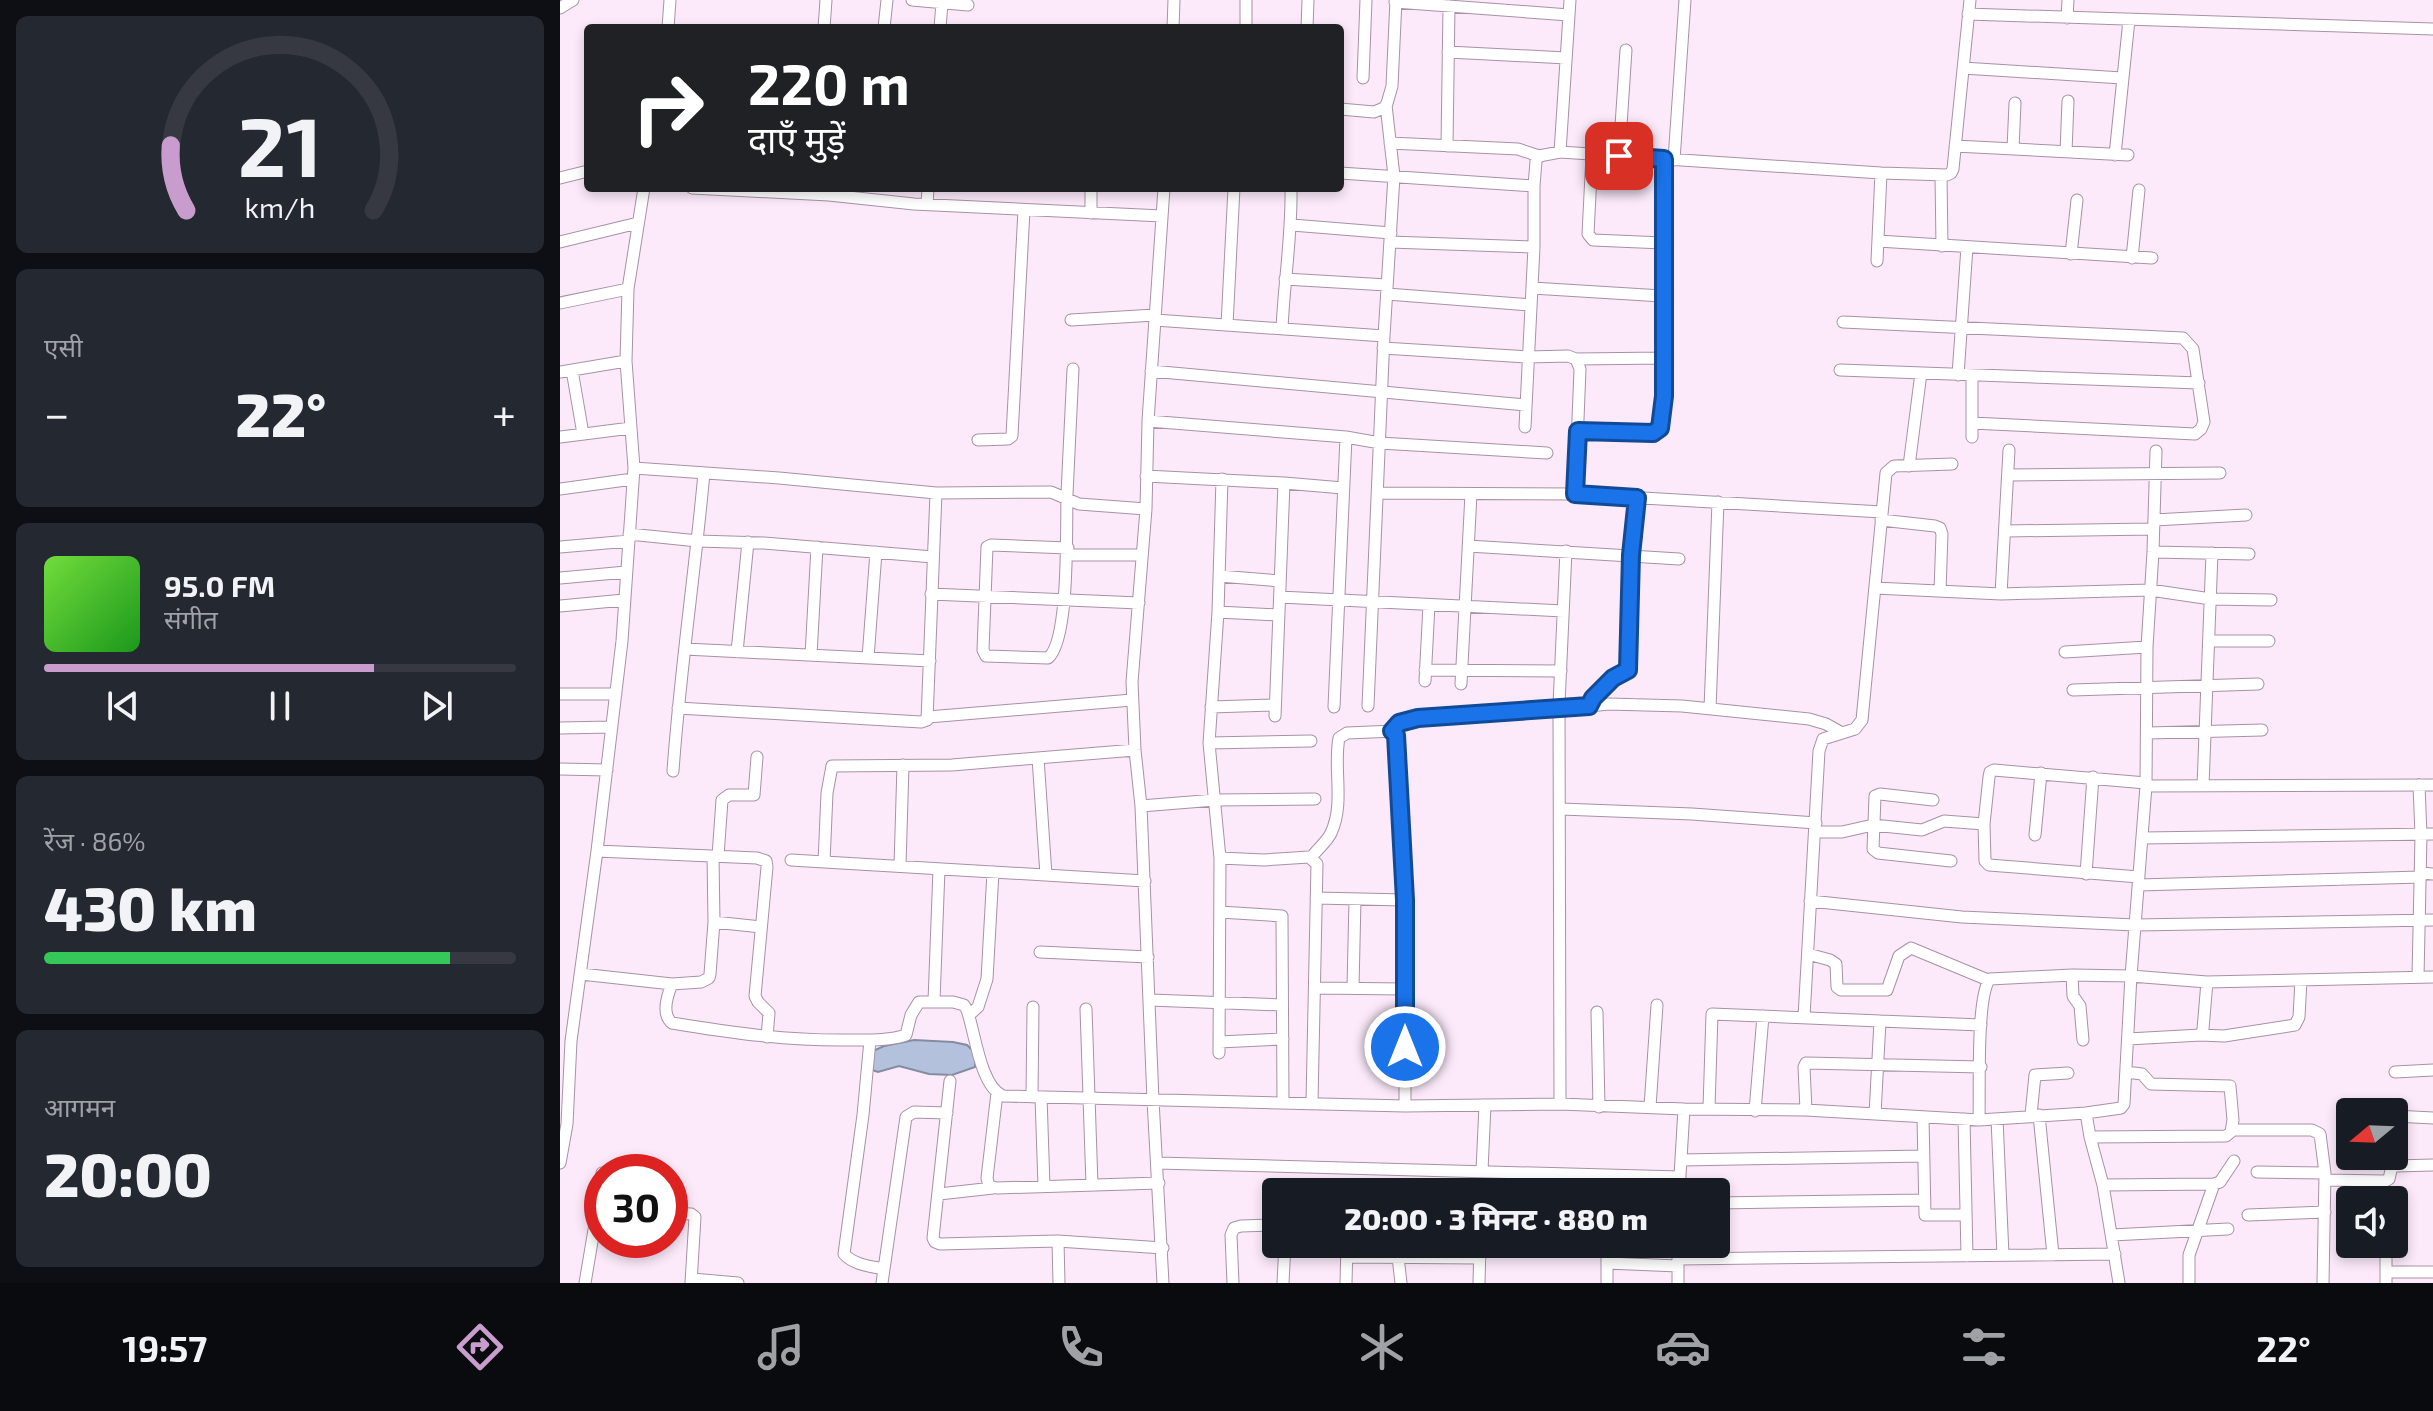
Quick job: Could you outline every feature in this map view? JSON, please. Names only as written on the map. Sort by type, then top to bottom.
[{"type":"street","points":[[560,8],[573,0]]},
{"type":"street","points":[[668,24],[670,0]]},
{"type":"street","points":[[824,24],[826,0]]},
{"type":"street","points":[[884,24],[887,0]]},
{"type":"street","points":[[912,0],[968,5]]},
{"type":"street","points":[[1173,24],[1174,0]]},
{"type":"street","points":[[1246,0],[1246,24]]},
{"type":"street","points":[[1307,24],[1308,0]]},
{"type":"street","points":[[1363,78],[1366,0]]},
{"type":"street","points":[[1560,152],[1570,0]]},
{"type":"street","points":[[1578,431],[1659,431],[1664,396],[1663,243],[1685,0]]},
{"type":"street","points":[[1390,143],[1518,149],[1539,156],[1560,152],[1941,176],[1951,173],[1970,0]]},
{"type":"street","points":[[2067,18],[2068,0]]},
{"type":"street","points":[[1368,706],[1394,176],[1386,105],[1392,86],[1396,1],[1569,15]]},
{"type":"street","points":[[940,24],[942,3]]},
{"type":"street","points":[[1447,146],[1449,6]]},
{"type":"street","points":[[1968,14],[2433,29]]},
{"type":"street","points":[[1955,146],[2122,155],[2122,78],[2129,20]]},
{"type":"street","points":[[1619,156],[1626,50]]},
{"type":"street","points":[[1448,52],[1566,58]]},
{"type":"street","points":[[1963,68],[2122,78]]},
{"type":"street","points":[[2066,152],[2068,101]]},
{"type":"street","points":[[2013,149],[2015,103]]},
{"type":"street","points":[[1344,109],[1374,112],[1386,105]]},
{"type":"street","points":[[1592,155],[1589,238],[1663,243]]},
{"type":"street","points":[[1525,427],[1534,186],[1539,156]]},
{"type":"street","points":[[560,178],[584,172]]},
{"type":"street","points":[[1344,173],[1534,186]]},
{"type":"street","points":[[1877,261],[1881,173]]},
{"type":"street","points":[[1941,176],[1942,246]]},
{"type":"street","points":[[2132,258],[2139,190]]},
{"type":"street","points":[[560,1163],[567,1124],[565,1081],[616,694],[634,474],[626,361],[628,289],[643,192]]},
{"type":"street","points":[[828,192],[866,194],[927,205],[1162,216]]},
{"type":"street","points":[[927,205],[928,192]]},
{"type":"street","points":[[1091,192],[1091,213]]},
{"type":"street","points":[[1163,1283],[1145,881],[1132,700],[1164,192]]},
{"type":"street","points":[[1227,325],[1234,192]]},
{"type":"street","points":[[1282,329],[1292,225],[1291,192]]},
{"type":"street","points":[[2071,254],[2077,200]]},
{"type":"street","points":[[978,440],[1008,439],[1012,436],[1024,210]]},
{"type":"street","points":[[560,242],[638,223]]},
{"type":"street","points":[[1292,225],[1390,237],[1534,247]]},
{"type":"street","points":[[1878,241],[2152,258]]},
{"type":"street","points":[[1958,375],[1967,247]]},
{"type":"street","points":[[1285,279],[1531,305]]},
{"type":"street","points":[[1532,288],[1662,296]]},
{"type":"street","points":[[560,303],[628,289]]},
{"type":"street","points":[[1071,320],[1155,317],[1528,357],[1664,358]]},
{"type":"street","points":[[1843,322],[2183,338],[2193,349],[2204,422],[2195,434],[1972,423]]},
{"type":"street","points":[[1575,494],[1580,369],[1576,359]]},
{"type":"street","points":[[583,434],[566,371],[626,361]]},
{"type":"street","points":[[1073,369],[1067,499],[1068,551],[1056,648],[1048,658],[989,657],[983,650],[988,546],[1068,551],[1142,555]]},
{"type":"street","points":[[1840,370],[2199,383]]},
{"type":"street","points":[[1151,371],[1526,405]]},
{"type":"street","points":[[1909,466],[1921,373]]},
{"type":"street","points":[[1972,376],[1972,437]]},
{"type":"street","points":[[1148,421],[1346,437],[1380,443],[1547,453]]},
{"type":"street","points":[[560,437],[631,428]]},
{"type":"street","points":[[1334,707],[1346,437]]},
{"type":"street","points":[[2001,594],[2009,450]]},
{"type":"street","points":[[672,984],[666,1013],[672,1023],[767,1037],[870,1040],[906,1035],[916,1005],[934,1001],[964,1005],[985,1072],[997,1093],[1003,1096],[1405,1106],[1560,1104],[1806,1110],[1979,1120],[2086,1113],[2123,1107],[2146,784],[2147,647],[2156,451]]},
{"type":"street","points":[[1804,1017],[1820,744],[1830,735],[1855,729],[1862,720],[1889,469],[1894,466],[1952,464]]},
{"type":"street","points":[[560,489],[634,474],[704,473],[936,493],[1051,492],[1079,504],[1146,509]]},
{"type":"street","points":[[673,771],[704,473]]},
{"type":"street","points":[[2009,475],[2220,473]]},
{"type":"street","points":[[1146,476],[1343,488]]},
{"type":"street","points":[[1222,479],[1218,612],[1209,743],[1220,858],[1219,1048],[1283,1039]]},
{"type":"street","points":[[1211,707],[1275,711],[1284,483]]},
{"type":"street","points":[[678,708],[927,720],[936,493]]},
{"type":"street","points":[[1378,493],[1575,494],[1882,516],[1940,528],[1940,591]]},
{"type":"street","points":[[1461,684],[1471,494]]},
{"type":"street","points":[[1589,706],[1613,678],[1628,670],[1631,555],[1637,498]]},
{"type":"street","points":[[1710,709],[1718,502]]},
{"type":"street","points":[[2006,531],[2153,525],[2246,515]]},
{"type":"street","points":[[560,547],[629,538],[748,542],[933,557]]},
{"type":"street","points":[[737,652],[748,542]]},
{"type":"street","points":[[1468,546],[1679,559]]},
{"type":"street","points":[[811,655],[817,547]]},
{"type":"street","points":[[1560,1104],[1559,709],[1566,551]]},
{"type":"street","points":[[868,658],[876,552]]},
{"type":"street","points":[[2153,552],[2249,554]]},
{"type":"street","points":[[2203,786],[2212,553]]},
{"type":"street","points":[[560,578],[626,572]]},
{"type":"street","points":[[1219,576],[1280,581]]},
{"type":"street","points":[[1875,588],[2001,594],[2150,590],[2211,599],[2271,600]]},
{"type":"street","points":[[931,594],[1139,603]]},
{"type":"street","points":[[1280,597],[1563,611]]},
{"type":"street","points":[[560,606],[624,600]]},
{"type":"street","points":[[1429,605],[1425,676],[1462,671],[1561,671]]},
{"type":"street","points":[[1218,612],[1279,615]]},
{"type":"street","points":[[2210,641],[2269,641]]},
{"type":"street","points":[[2065,652],[2147,647]]},
{"type":"street","points":[[685,649],[930,661]]},
{"type":"street","points":[[2073,690],[2258,684]]},
{"type":"street","points":[[560,694],[616,694]]},
{"type":"street","points":[[928,717],[1132,700]]},
{"type":"street","points":[[1311,858],[1329,836],[1333,825],[1338,792],[1339,738],[1347,733],[1392,731],[1399,723],[1418,718],[1609,704],[1710,709],[1809,719],[1842,733]]},
{"type":"street","points":[[560,728],[612,727]]},
{"type":"street","points":[[2148,733],[2262,730]]},
{"type":"street","points":[[1392,731],[1396,735],[1405,900],[1405,1106]]},
{"type":"street","points":[[1209,743],[1311,741]]},
{"type":"street","points":[[824,862],[830,769],[835,765],[952,765],[1135,750]]},
{"type":"street","points":[[581,974],[672,984],[701,982],[709,978],[722,800],[729,795],[754,795],[757,757]]},
{"type":"street","points":[[1038,758],[1046,875]]},
{"type":"street","points":[[900,866],[903,765]]},
{"type":"street","points":[[560,769],[607,770]]},
{"type":"street","points":[[2425,875],[2139,881],[1989,865],[1985,861],[1984,824],[1991,771],[2203,786],[2433,785]]},
{"type":"street","points":[[2035,835],[2041,773]]},
{"type":"street","points":[[2086,874],[2093,777]]},
{"type":"street","points":[[2418,977],[2427,920],[2427,835],[2419,785]]},
{"type":"street","points":[[1933,800],[1877,794],[1873,849],[1875,853],[1951,861]]},
{"type":"street","points":[[1141,806],[1215,800],[1315,799]]},
{"type":"street","points":[[1561,809],[1692,814],[1842,832],[1873,825],[1922,830],[1944,821],[1984,824]]},
{"type":"street","points":[[2142,838],[2427,835]]},
{"type":"street","points":[[597,851],[757,858],[766,861],[755,996],[769,1013],[767,1037]]},
{"type":"street","points":[[1220,858],[1311,858],[1317,864],[1312,1102]]},
{"type":"street","points":[[791,860],[1145,881]]},
{"type":"street","points":[[934,1001],[939,869]]},
{"type":"street","points":[[969,1015],[978,1007],[987,979],[993,872]]},
{"type":"street","points":[[1316,898],[1405,900]]},
{"type":"street","points":[[1353,988],[1355,899]]},
{"type":"street","points":[[1810,901],[1962,917],[2135,925],[2427,920]]},
{"type":"street","points":[[1220,912],[1282,916],[1283,1102]]},
{"type":"street","points":[[714,922],[761,927]]},
{"type":"street","points":[[1808,954],[1836,964],[1837,987],[1841,990],[1887,990],[1899,956],[1911,948],[1988,980],[2072,975],[2207,982],[2433,977]]},
{"type":"street","points":[[1040,952],[1148,957]]},
{"type":"street","points":[[2072,975],[2073,996],[2080,1006],[2083,1040]]},
{"type":"street","points":[[1979,1120],[1981,1025],[1984,989],[1988,980]]},
{"type":"street","points":[[2128,1039],[2224,1036],[2295,1025],[2299,1017],[2301,980]]},
{"type":"street","points":[[2201,1035],[2207,982]]},
{"type":"street","points":[[1315,988],[1405,989]]},
{"type":"street","points":[[1150,1000],[1282,1005]]},
{"type":"street","points":[[1650,1107],[1657,1005]]},
{"type":"street","points":[[1033,1007],[1036,1097],[1044,1186]]},
{"type":"street","points":[[1086,1009],[1092,1185]]},
{"type":"street","points":[[1597,1012],[1599,1107]]},
{"type":"street","points":[[1709,1108],[1712,1014],[1981,1025]]},
{"type":"street","points":[[1755,1111],[1763,1016]]},
{"type":"street","points":[[1875,1114],[1880,1021]]},
{"type":"street","points":[[870,1040],[862,1128],[844,1254],[859,1264],[884,1269]]},
{"type":"street","points":[[1806,1110],[1806,1063],[1981,1067]]},
{"type":"street","points":[[2395,1072],[2433,1070]]},
{"type":"street","points":[[2090,1137],[2226,1136],[2232,1130],[2232,1091],[2228,1084],[2151,1084],[2142,1074],[2126,1072]]},
{"type":"street","points":[[2053,1255],[2035,1115],[2035,1075],[2068,1073]]},
{"type":"street","points":[[950,1081],[935,1242],[1058,1241],[1163,1248]]},
{"type":"street","points":[[993,1188],[987,1183],[987,1178],[997,1093]]},
{"type":"street","points":[[1482,1178],[1485,1105]]},
{"type":"street","points":[[1157,1163],[1680,1177],[1684,1109]]},
{"type":"street","points":[[882,1283],[906,1117],[914,1112],[947,1113]]},
{"type":"street","points":[[2086,1113],[2103,1185],[2119,1283]]},
{"type":"street","points":[[1923,1117],[1925,1216],[1966,1215]]},
{"type":"street","points":[[2408,1117],[2433,1118]]},
{"type":"street","points":[[1964,1119],[1967,1256]]},
{"type":"street","points":[[1997,1119],[2003,1255]]},
{"type":"street","points":[[2232,1130],[2317,1131],[2322,1141],[2325,1176],[2323,1283]]},
{"type":"street","points":[[1681,1160],[1924,1156]]},
{"type":"street","points":[[2103,1185],[2214,1184],[2220,1182],[2234,1161]]},
{"type":"street","points":[[2257,1172],[2385,1181],[2389,1179],[2394,1166],[2433,1165]]},
{"type":"street","points":[[939,1194],[993,1188],[1159,1183]]},
{"type":"street","points":[[2189,1283],[2189,1255],[2214,1184]]},
{"type":"street","points":[[1730,1203],[1925,1200]]},
{"type":"street","points":[[2248,1215],[2325,1212]]},
{"type":"street","points":[[688,1214],[695,1217],[692,1281],[738,1283]]},
{"type":"street","points":[[1233,1283],[1231,1235],[1234,1228],[1262,1225]]},
{"type":"street","points":[[2112,1235],[2228,1229]]},
{"type":"street","points":[[1058,1241],[1059,1283]]},
{"type":"street","points":[[1607,1263],[2115,1254]]},
{"type":"street","points":[[585,1283],[589,1258]]},
{"type":"street","points":[[1283,1283],[1284,1258]]},
{"type":"street","points":[[1346,1283],[1347,1258]]},
{"type":"street","points":[[1398,1258],[1401,1283]]},
{"type":"street","points":[[1479,1283],[1480,1258]]},
{"type":"street","points":[[1607,1258],[1607,1283]]},
{"type":"street","points":[[1678,1258],[1678,1283]]},
{"type":"street","points":[[2386,1278],[2433,1272]]},
{"type":"water","points":[[914,1040],[967,1045],[976,1054],[975,1067],[952,1075],[929,1074],[899,1066],[878,1072],[872,1070],[873,1051]]},
{"type":"route","points":[[1405,1047],[1405,900],[1396,735],[1392,731],[1399,723],[1418,718],[1589,706],[1613,678],[1628,670],[1631,555],[1637,498],[1575,494],[1578,431],[1653,433],[1660,428],[1664,396],[1664,159],[1619,156]]}]
